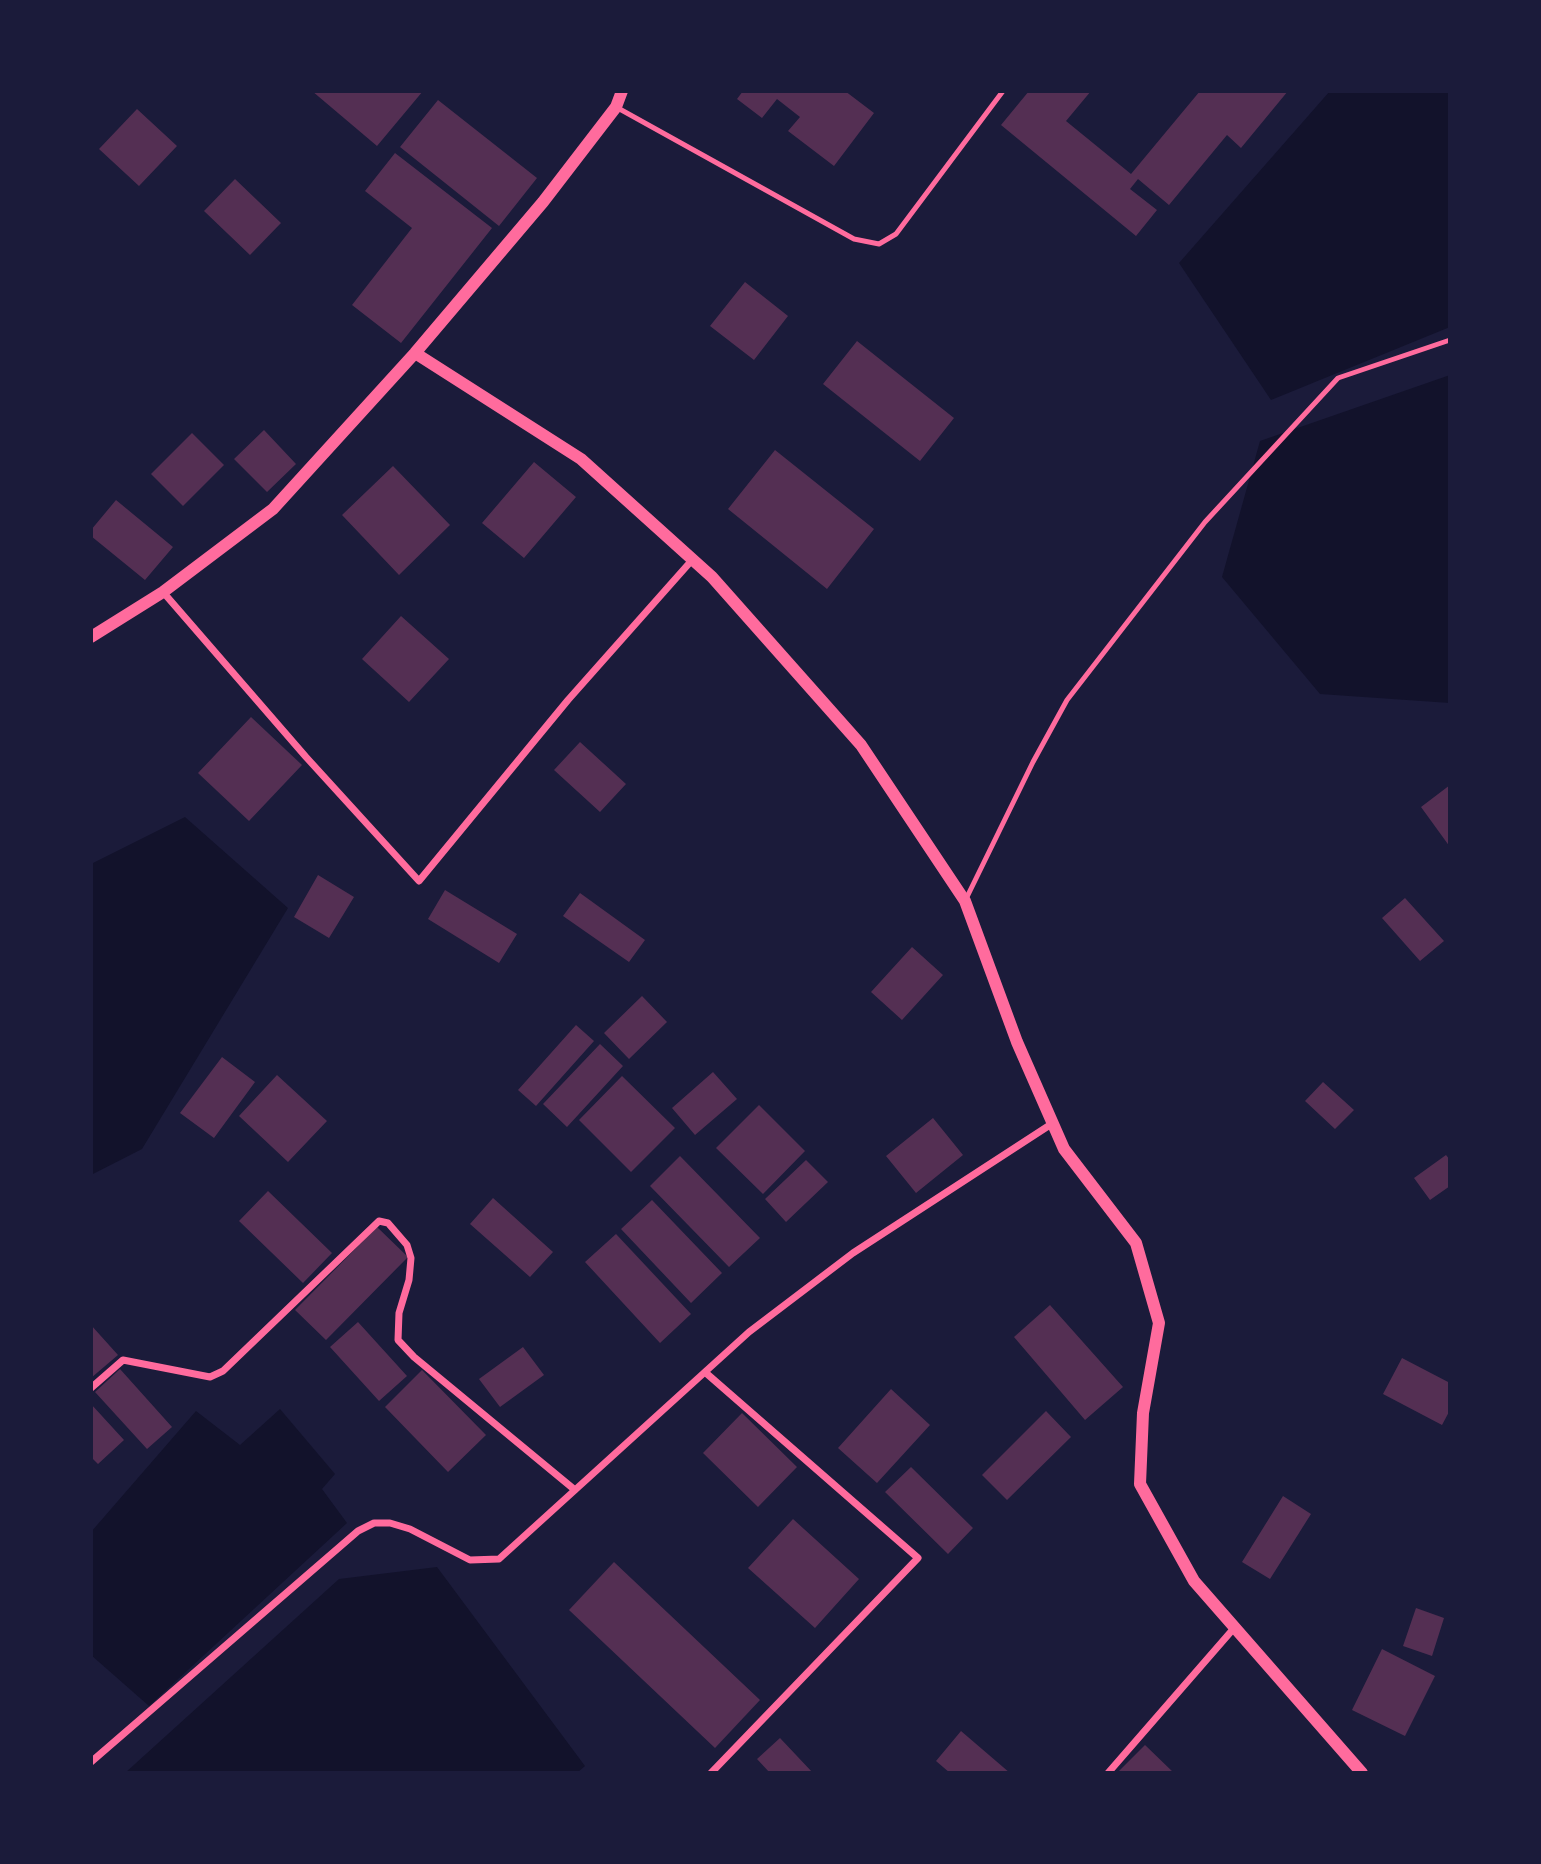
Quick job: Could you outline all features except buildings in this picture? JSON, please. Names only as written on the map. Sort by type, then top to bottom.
[{"type":"street","points":[[91,637],[163,592],[273,509],[415,354],[543,202],[616,107],[622,91]]},
{"type":"street","points":[[415,354],[581,459],[712,577],[861,745],[965,901],[1017,1042],[1065,1149],[1136,1243],[1159,1323],[1143,1413],[1140,1484],[1194,1581],[1362,1773]]},
{"type":"street","points":[[163,592],[306,757],[419,881],[568,700],[693,559]]},
{"type":"street","points":[[91,1762],[358,1531],[374,1523],[390,1523],[410,1529],[470,1560],[499,1559],[749,1332],[853,1253],[1053,1123]]},
{"type":"street","points":[[91,1388],[123,1360],[210,1377],[223,1371],[379,1221],[388,1223],[407,1245],[411,1258],[410,1280],[399,1313],[398,1340],[414,1357],[575,1490]]},
{"type":"street","points":[[706,1373],[918,1558],[712,1773]]},
{"type":"street","points":[[1108,1773],[1235,1627]]},
{"type":"lane","points":[[616,107],[854,240],[879,244],[896,234],[1003,91]]},
{"type":"lane","points":[[965,901],[1033,762],[1067,700],[1205,522],[1338,378],[1450,340]]},
{"type":"shaded area","points":[[1330,91],[1450,91],[1450,327],[1271,400],[1179,263]]},
{"type":"shaded area","points":[[1450,375],[1450,703],[1320,694],[1222,577],[1260,441]]},
{"type":"shaded area","points":[[185,817],[288,908],[142,1149],[91,1175],[91,864]]},
{"type":"shaded area","points":[[280,1409],[335,1474],[322,1489],[347,1523],[149,1706],[91,1655],[91,1532],[196,1411],[240,1445]]},
{"type":"shaded area","points":[[437,1567],[585,1766],[577,1773],[125,1773],[339,1579]]}]
